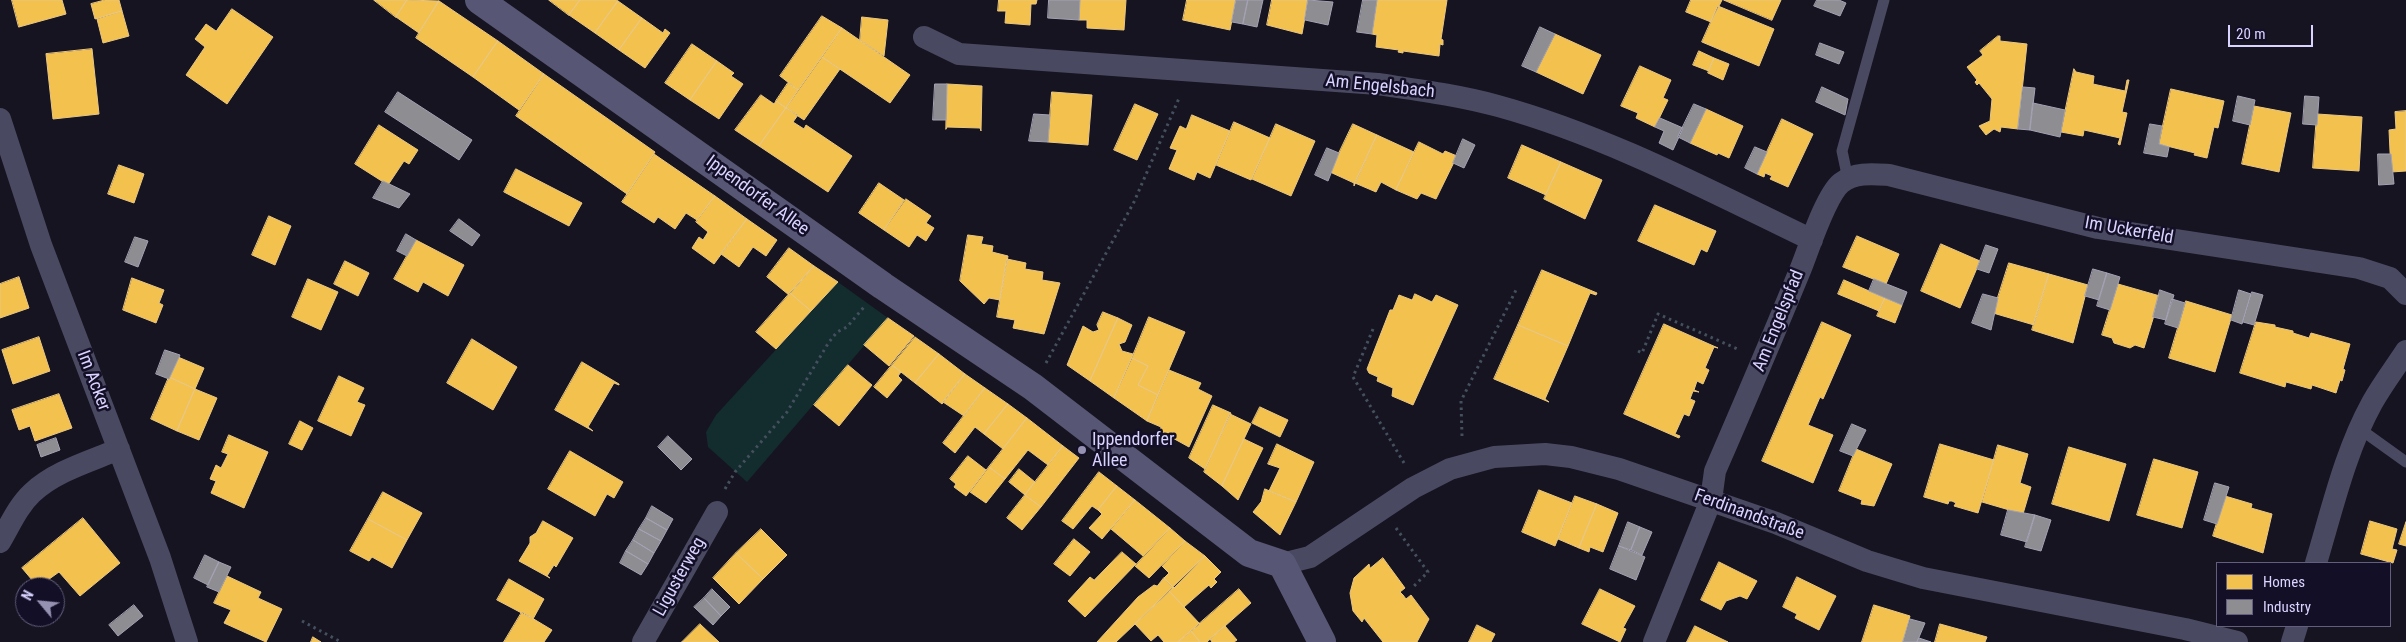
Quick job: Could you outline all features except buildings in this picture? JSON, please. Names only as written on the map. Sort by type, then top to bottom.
[{"type":"street","name":"Ippendorfer Allee","points":[[479,0],[883,286],[1033,387],[1249,552],[1282,564]]},
{"type":"street","name":"Am Engelsbach","points":[[924,37],[958,54],[1378,84],[1442,93],[1496,105],[1581,134],[1655,165],[1812,240]]},
{"type":"street","name":"Im Acker","points":[[0,119],[41,245],[120,449],[160,558],[187,642]]},
{"type":"street","name":"Im Uckerfeld","points":[[1848,179],[1871,173],[1889,175],[2098,228],[2359,268],[2390,278],[2406,294]]},
{"type":"street","name":"Am Engelspfad","points":[[1654,642],[1711,500],[1715,472],[1812,240],[1831,195],[1841,183],[1848,179]]},
{"type":"street","points":[[2316,562],[2344,469],[2360,429],[2372,404],[2406,351]]},
{"type":"street","points":[[0,542],[23,504],[44,483],[120,449]]},
{"type":"street","name":"Ferdinandstraße","points":[[1282,564],[1310,557],[1430,478],[1470,462],[1494,457],[1544,454],[1571,457],[1619,469],[1776,523],[1867,561],[1923,578],[2185,629],[2237,642]]},
{"type":"street","name":"Ligusterweg","points":[[643,642],[717,512]]},
{"type":"street","points":[[1282,564],[1322,642]]},
{"type":"street","points":[[2292,642],[2297,627]]},
{"type":"lane","points":[[1848,179],[1842,151],[1885,0]]},
{"type":"lane","points":[[2360,429],[2406,462]]},
{"type":"path","points":[[1044,368],[1134,202],[1183,88],[1188,71]]},
{"type":"path","points":[[1462,436],[1461,401],[1516,290]]},
{"type":"path","points":[[728,483],[735,472],[787,412],[829,342],[837,332],[847,327],[867,303]]},
{"type":"path","points":[[1638,351],[1642,353],[1658,314],[1763,360]]},
{"type":"path","points":[[1374,329],[1353,377],[1404,462]]},
{"type":"path","points":[[1399,533],[1428,572],[1412,588]]},
{"type":"path","points":[[302,621],[341,642]]},
{"type":"green space","points":[[838,282],[888,318],[747,482],[708,447],[706,432],[716,415]]},
{"type":"place","name":"Ippendorfer Allee","points":[[1082,450]]}]
